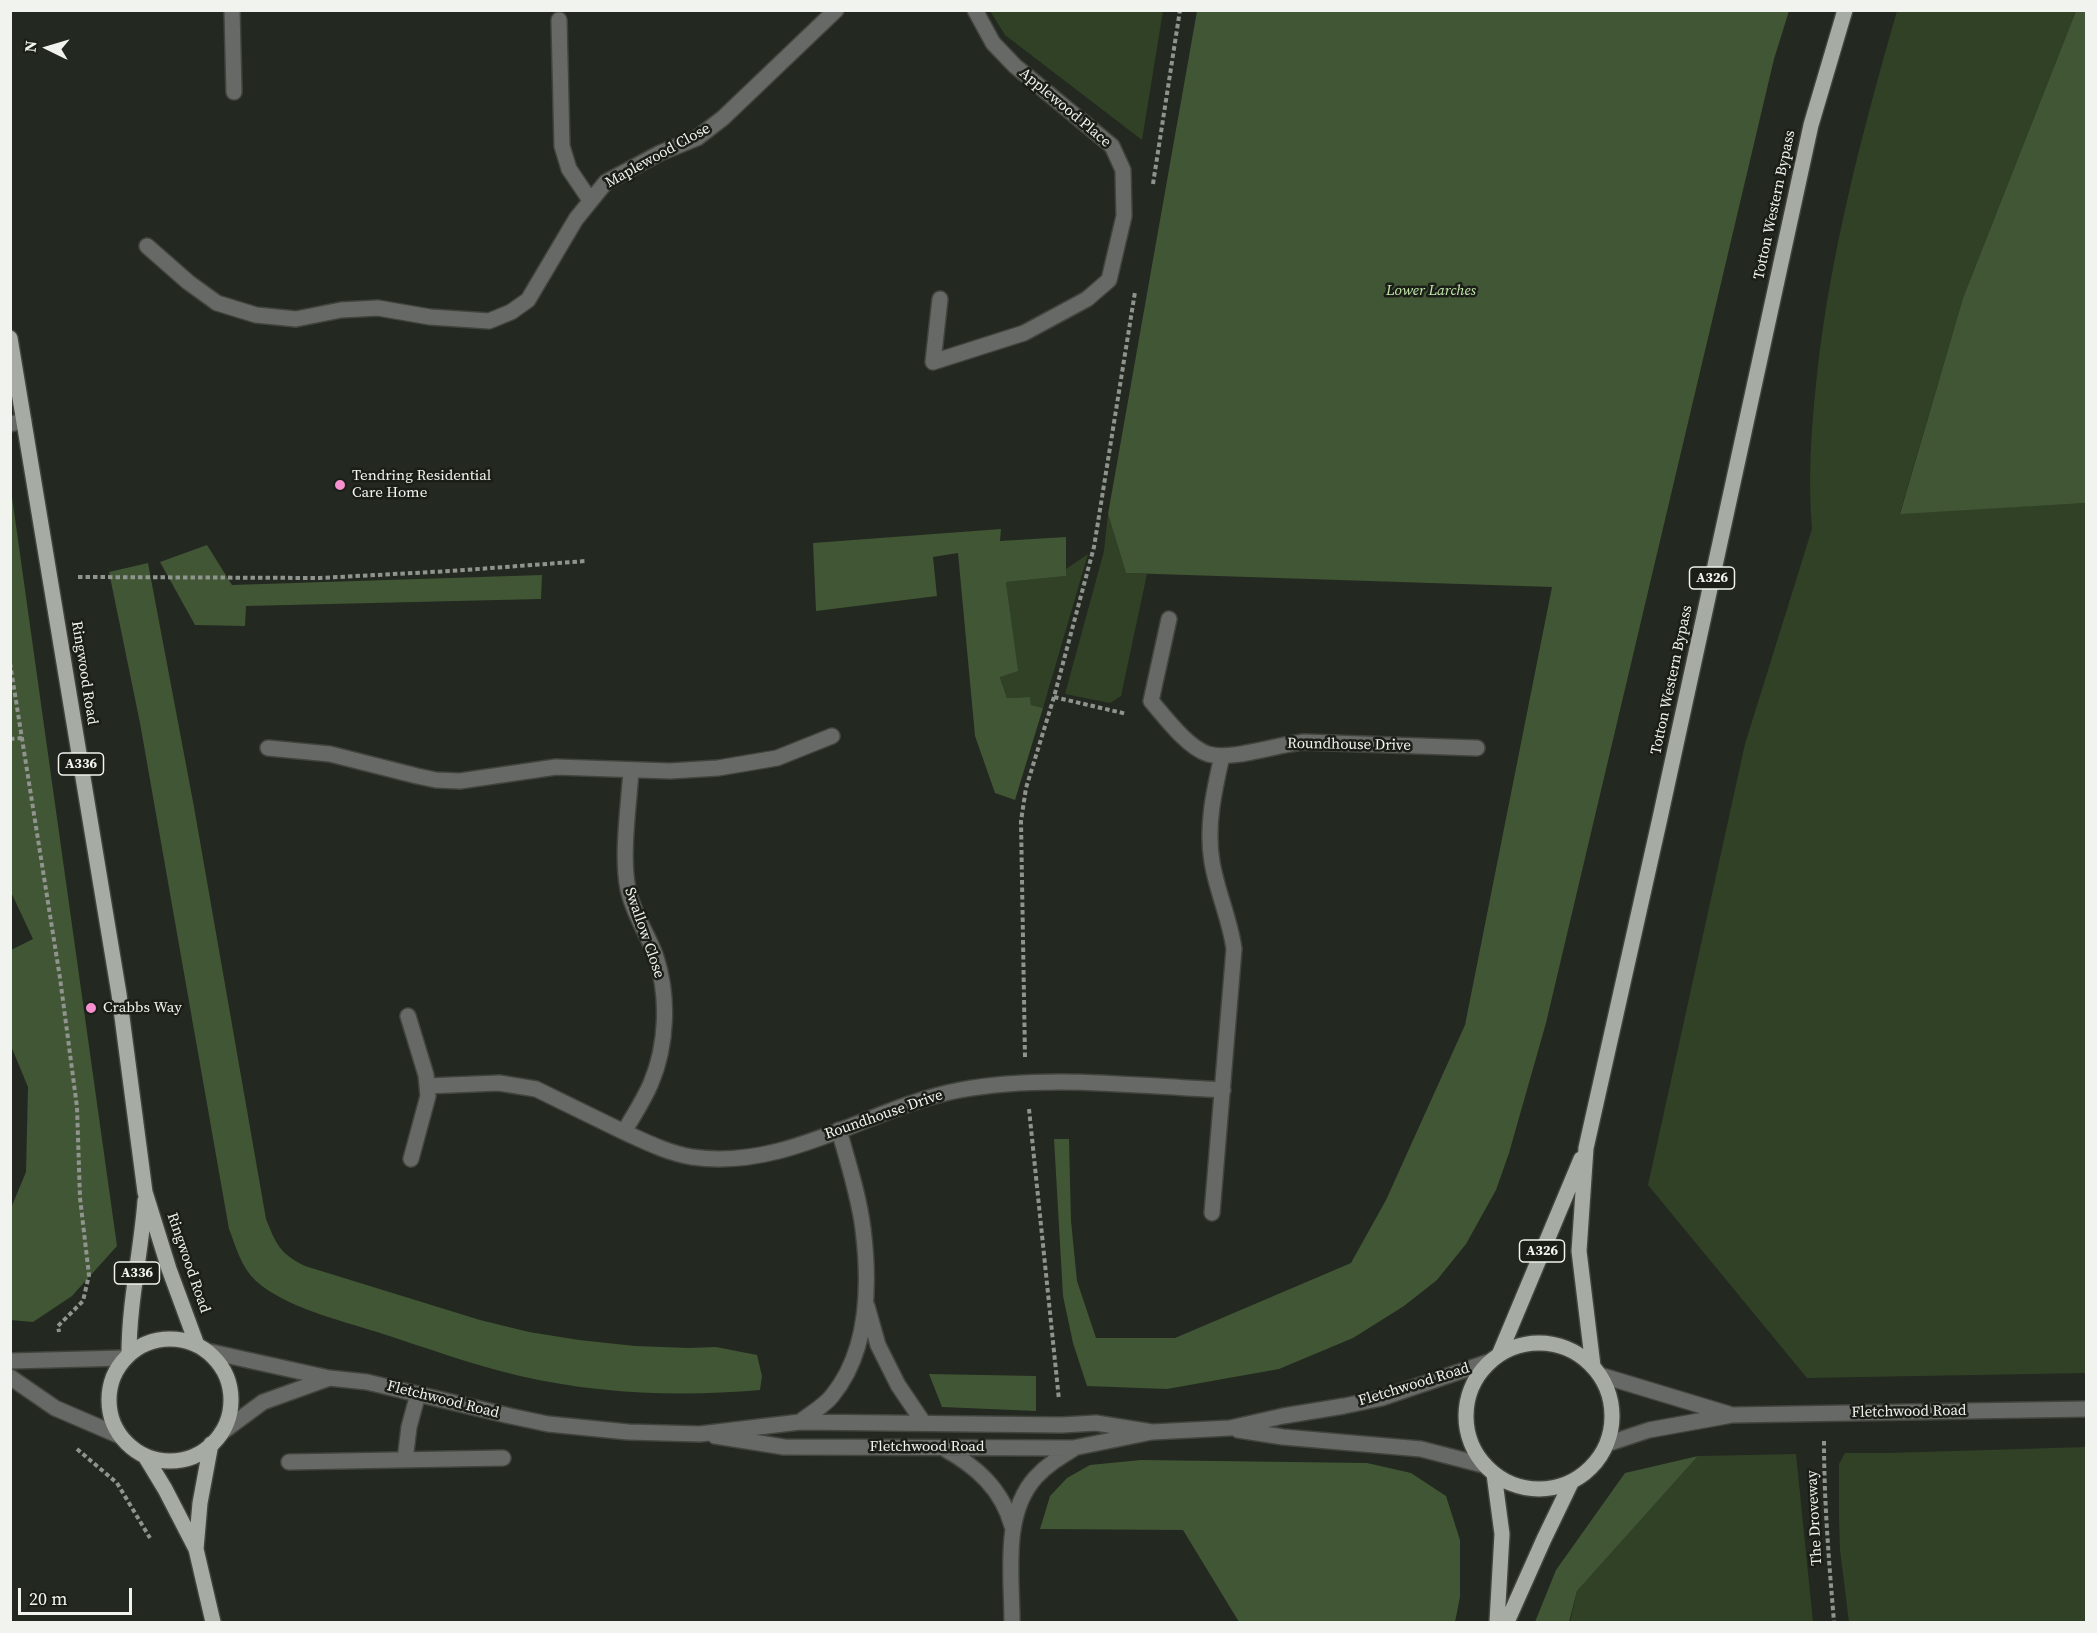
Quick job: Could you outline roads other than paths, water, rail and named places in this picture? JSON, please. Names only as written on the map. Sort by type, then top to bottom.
[{"type":"main road","name":"Totton Western Bypass","points":[[1597,1371],[1579,1251],[1586,1148],[1811,125],[1845,10]]},
{"type":"main road","name":"Ringwood Road","points":[[10,338],[17,422],[50,578],[119,994],[145,1192],[169,1269],[202,1348]]},
{"type":"main road","name":"Totton Western Bypass","points":[[1495,1358],[1586,1148]]},
{"type":"main road","name":"Ringwood Road","points":[[127,1356],[145,1192]]},
{"type":"main road","points":[[196,1549],[200,1503],[216,1439],[230,1409],[228,1383],[224,1371],[202,1348],[186,1340],[162,1339],[139,1347],[127,1356],[115,1372],[109,1404],[112,1421],[120,1436],[135,1450],[145,1456],[168,1461],[180,1460],[191,1457],[216,1439]]},
{"type":"main road","points":[[1530,1343],[1548,1343],[1564,1347],[1580,1355],[1597,1371],[1611,1398],[1612,1421],[1607,1444],[1599,1460],[1586,1473],[1571,1483],[1539,1490],[1508,1483],[1488,1470],[1473,1449],[1467,1431],[1466,1411],[1470,1392],[1478,1375],[1495,1358],[1514,1347],[1530,1343]]},
{"type":"main road","points":[[145,1456],[196,1549],[213,1623]]},
{"type":"main road","points":[[1488,1470],[1502,1534],[1497,1623]]},
{"type":"main road","points":[[1507,1623],[1571,1483]]},
{"type":"street","points":[[232,10],[234,92]]},
{"type":"street","name":"Maplewood Close","points":[[147,246],[188,282],[217,303],[256,315],[296,319],[341,310],[378,308],[430,316],[489,321],[511,312],[528,300],[556,251],[590,200],[606,182],[660,153],[697,138],[723,118],[836,10]]},
{"type":"street","name":"Applewood Place","points":[[940,299],[933,362],[1024,333],[1087,299],[1109,280],[1124,216],[1123,170],[1112,146],[1015,66],[993,44],[975,10]]},
{"type":"street","points":[[559,20],[562,146],[569,169],[590,200]]},
{"type":"street","points":[[1169,619],[1151,701],[1170,724],[1197,748],[1208,754],[1222,756],[1210,834],[1213,863],[1231,926],[1234,949],[1212,1213]]},
{"type":"street","points":[[268,748],[330,754],[436,780],[460,781],[556,767],[686,770],[755,762],[777,758],[832,736]]},
{"type":"street","name":"Roundhouse Drive","points":[[1222,756],[1286,743],[1304,742],[1477,748]]},
{"type":"street","name":"Swallow Close","points":[[624,1132],[651,1084],[656,1069],[662,1037],[664,1005],[656,958],[627,887],[626,859],[631,770]]},
{"type":"street","points":[[408,1016],[427,1086],[426,1107],[411,1159]]},
{"type":"street","name":"Roundhouse Drive","points":[[624,1132],[669,1151],[692,1157],[717,1158],[769,1152],[839,1131],[916,1102],[959,1090],[1026,1082],[1223,1090]]},
{"type":"street","points":[[427,1086],[499,1083],[536,1089],[624,1132]]},
{"type":"street","points":[[800,1422],[831,1398],[846,1375],[858,1346],[866,1304],[863,1228],[839,1131]]},
{"type":"street","points":[[866,1304],[878,1345],[898,1385],[923,1422]]},
{"type":"street","name":"Fletchwood Road","points":[[202,1348],[330,1378],[367,1382],[548,1424],[628,1432],[700,1434],[784,1447],[1073,1448],[1152,1432],[1230,1428],[1382,1398],[1495,1358]]},
{"type":"street","points":[[10,1360],[127,1356]]},
{"type":"street","name":"Fletchwood Road","points":[[1597,1371],[1732,1414]]},
{"type":"street","points":[[10,1377],[55,1408],[120,1436]]},
{"type":"street","name":"Fletchwood Road","points":[[216,1439],[264,1402],[330,1378]]},
{"type":"street","points":[[405,1460],[407,1437],[418,1394]]},
{"type":"street","name":"Fletchwood Road","points":[[1607,1444],[1649,1430],[1732,1414],[2086,1409]]},
{"type":"street","name":"Fletchwood Road","points":[[700,1434],[800,1422],[1062,1425],[1096,1423],[1152,1432]]},
{"type":"street","name":"Fletchwood Road","points":[[1230,1428],[1283,1437],[1421,1449],[1488,1470]]},
{"type":"street","points":[[940,1447],[973,1466],[999,1494],[1008,1511],[1012,1526],[1012,1623]]},
{"type":"street","points":[[1012,1526],[1017,1509],[1035,1478],[1073,1448]]},
{"type":"street","points":[[289,1462],[503,1458]]},
{"type":"place","name":"Tendring Residential Care Home","points":[[340,485]]},
{"type":"place","name":"Crabbs Way","points":[[91,1008]]},
{"type":"park label","name":"Lower Larches","points":[[1431,291]]}]
